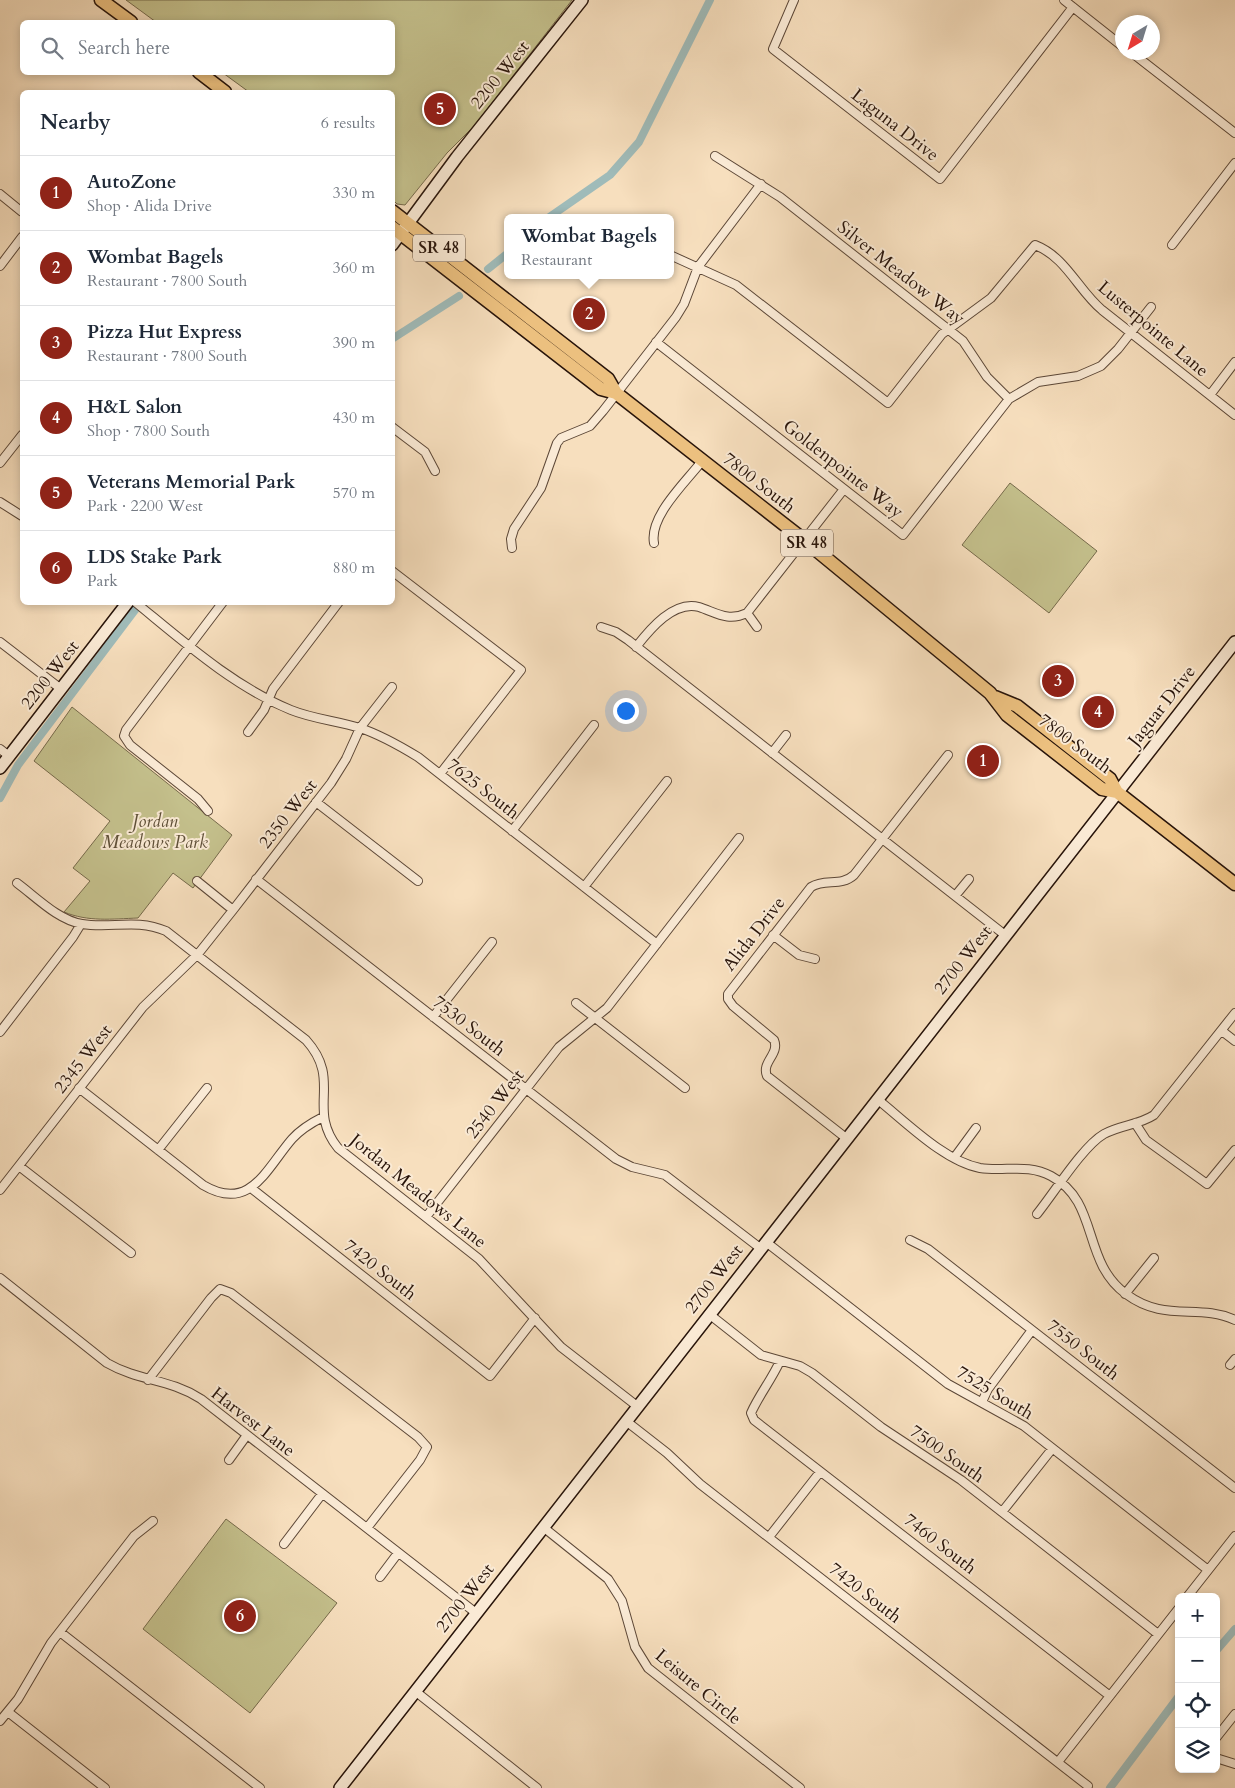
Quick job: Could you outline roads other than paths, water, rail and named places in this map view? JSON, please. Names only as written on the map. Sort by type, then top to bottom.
[{"type":"main road","points":[[101,0],[128,20]]},
{"type":"main road","name":"2200 West","points":[[400,228],[582,0]]},
{"type":"main road","points":[[203,75],[222,90]]},
{"type":"main road","name":"7800 South","points":[[400,228],[608,379],[616,394],[804,540],[995,697],[1007,715],[1102,789],[1117,792],[1235,884]]},
{"type":"main road","name":"2200 West","points":[[0,768],[4,753],[134,605]]},
{"type":"main road","name":"Jaguar Drive","points":[[1117,792],[1235,642]]},
{"type":"main road","name":"2700 West","points":[[340,1788],[1117,792]]},
{"type":"street","name":"Laguna Drive","points":[[794,0],[773,49],[940,179],[1073,7]]},
{"type":"street","points":[[1064,0],[1115,40]]},
{"type":"street","points":[[1141,60],[1235,133]]},
{"type":"street","name":"Silver Meadow Way","points":[[716,156],[728,166],[762,184],[963,341],[987,377],[1009,399]]},
{"type":"street","points":[[1172,246],[1235,163]]},
{"type":"street","points":[[512,548],[511,539],[514,528],[541,488],[557,443],[561,438],[590,426],[616,394],[684,304],[698,268],[762,184]]},
{"type":"street","points":[[0,194],[20,210]]},
{"type":"street","points":[[0,266],[20,240]]},
{"type":"street","name":"Lusterpointe Lane","points":[[948,329],[991,298],[1035,245],[1062,263],[1094,303],[1235,415]]},
{"type":"street","points":[[674,258],[743,290],[888,402],[948,329]]},
{"type":"street","name":"Goldenpointe Way","points":[[656,342],[903,535],[1009,399],[1038,382],[1078,376],[1101,366],[1151,307]]},
{"type":"street","points":[[1210,395],[1235,362]]},
{"type":"street","points":[[395,429],[425,452],[435,471]]},
{"type":"street","points":[[0,463],[20,437]]},
{"type":"street","points":[[654,543],[652,533],[656,521],[702,461]]},
{"type":"street","points":[[636,647],[666,616],[681,607],[700,608],[724,618],[747,613],[844,489]]},
{"type":"street","points":[[0,502],[20,515]]},
{"type":"street","points":[[395,573],[521,670],[440,774]]},
{"type":"street","name":"7625 South","points":[[136,605],[240,684],[268,700],[292,710],[360,728],[399,746],[440,774],[656,944]]},
{"type":"street","points":[[208,811],[198,799],[130,745],[124,736],[126,730],[221,605]]},
{"type":"street","points":[[248,732],[264,710],[273,689],[337,605]]},
{"type":"street","points":[[747,613],[757,627]]},
{"type":"street","points":[[601,627],[616,632],[636,647],[1005,935]]},
{"type":"street","points":[[0,642],[61,689]]},
{"type":"street","name":"2350 West","points":[[198,954],[339,771],[360,728],[392,687]]},
{"type":"street","points":[[512,831],[594,725]]},
{"type":"street","points":[[772,753],[786,735]]},
{"type":"street","name":"Alida Drive","points":[[846,1138],[767,1076],[766,1066],[775,1050],[774,1040],[736,1010],[728,999],[734,985],[811,888],[821,882],[840,883],[850,878],[883,840],[948,755]]},
{"type":"street","points":[[584,887],[667,781]]},
{"type":"street","points":[[316,802],[418,881]]},
{"type":"street","name":"2540 West","points":[[426,1217],[559,1047],[596,1019],[739,838]]},
{"type":"street","name":"7530 South","points":[[256,879],[624,1164],[659,1172],[671,1179]]},
{"type":"street","points":[[955,896],[969,879]]},
{"type":"street","points":[[196,881],[233,910]]},
{"type":"street","name":"Jordan Meadows Lane","points":[[17,882],[56,912],[81,924],[138,923],[152,925],[171,934],[306,1040],[320,1057],[326,1077],[323,1117],[326,1129],[338,1148],[479,1259],[572,1356],[637,1406]]},
{"type":"street","points":[[0,1032],[81,924]]},
{"type":"street","points":[[773,935],[798,955],[815,959]]},
{"type":"street","points":[[433,1017],[492,942]]},
{"type":"street","name":"2345 West","points":[[0,1190],[150,998],[198,954]]},
{"type":"street","points":[[576,1003],[684,1088]]},
{"type":"street","points":[[1037,1214],[1101,1135],[1154,1115],[1235,1013]]},
{"type":"street","points":[[1222,1031],[1235,1041]]},
{"type":"street","points":[[79,1088],[213,1191],[232,1194],[251,1188],[262,1178],[297,1134],[323,1117]]},
{"type":"street","points":[[158,1150],[207,1088]]},
{"type":"street","points":[[877,1099],[954,1158],[982,1168],[1026,1168],[1051,1176],[1062,1183],[1082,1206],[1096,1254],[1104,1269],[1125,1294],[1157,1310],[1176,1313],[1216,1314],[1235,1320]]},
{"type":"street","points":[[1135,1123],[1146,1140],[1207,1184],[1235,1150]]},
{"type":"street","points":[[954,1158],[976,1128]]},
{"type":"street","points":[[19,1166],[131,1253]]},
{"type":"street","name":"7525 South","points":[[671,1179],[763,1245],[948,1384],[1010,1417],[1208,1570]]},
{"type":"street","name":"7420 South","points":[[251,1188],[490,1376],[535,1318]]},
{"type":"street","name":"7550 South","points":[[910,1240],[928,1249],[1235,1488]]},
{"type":"street","points":[[1125,1294],[1154,1258]]},
{"type":"street","name":"Harvest Lane","points":[[0,1278],[108,1363],[122,1371],[148,1380],[173,1384],[188,1391],[476,1613]]},
{"type":"street","points":[[148,1380],[220,1289],[231,1293],[418,1437],[427,1447],[420,1460],[367,1528]]},
{"type":"street","name":"7500 South","points":[[709,1314],[757,1352],[800,1366],[881,1427],[961,1480],[1158,1634]]},
{"type":"street","points":[[982,1402],[988,1389],[1032,1330]]},
{"type":"street","name":"7460 South","points":[[780,1361],[754,1407],[752,1416],[760,1426],[1110,1696]]},
{"type":"street","name":"7420 South","points":[[626,1421],[769,1537],[1088,1786]]},
{"type":"street","points":[[229,1460],[247,1435]]},
{"type":"street","points":[[1002,1512],[1052,1449]]},
{"type":"street","points":[[769,1537],[820,1472]]},
{"type":"street","points":[[284,1544],[322,1494]]},
{"type":"street","points":[[0,1722],[18,1699],[60,1632],[134,1536],[153,1521]]},
{"type":"street","name":"Leisure Circle","points":[[543,1527],[608,1579],[622,1601],[635,1647],[648,1668],[800,1788]]},
{"type":"street","points":[[1190,1593],[1235,1536]]},
{"type":"street","points":[[380,1577],[398,1553]]},
{"type":"street","points":[[1058,1762],[1175,1613]]},
{"type":"street","points":[[60,1632],[260,1788]]},
{"type":"street","points":[[416,1691],[537,1788]]},
{"type":"street","points":[[8,1712],[105,1788]]},
{"type":"street","points":[[1220,1733],[1235,1714]]},
{"type":"street","points":[[1220,1759],[1235,1764]]},
{"type":"waterway","points":[[554,214],[610,175],[639,142],[710,0]]},
{"type":"waterway","points":[[488,269],[504,256]]},
{"type":"waterway","points":[[395,337],[459,296]]},
{"type":"waterway","points":[[0,798],[18,765],[139,605]]},
{"type":"waterway","points":[[1220,1646],[1235,1629]]},
{"type":"waterway","points":[[1110,1788],[1175,1701]]},
{"type":"place","name":"Veterans Memorial Park","points":[[440,109]]},
{"type":"place","name":"Wombat Bagels","points":[[589,314]]},
{"type":"place","name":"Pizza Hut Express","points":[[1058,681]]},
{"type":"place","name":"H&L Salon","points":[[1098,712]]},
{"type":"place","name":"AutoZone","points":[[983,761]]},
{"type":"place","name":"LDS Stake Park","points":[[240,1616]]},
{"type":"park label","name":"Jordan Meadows Park","points":[[155,831]]}]
